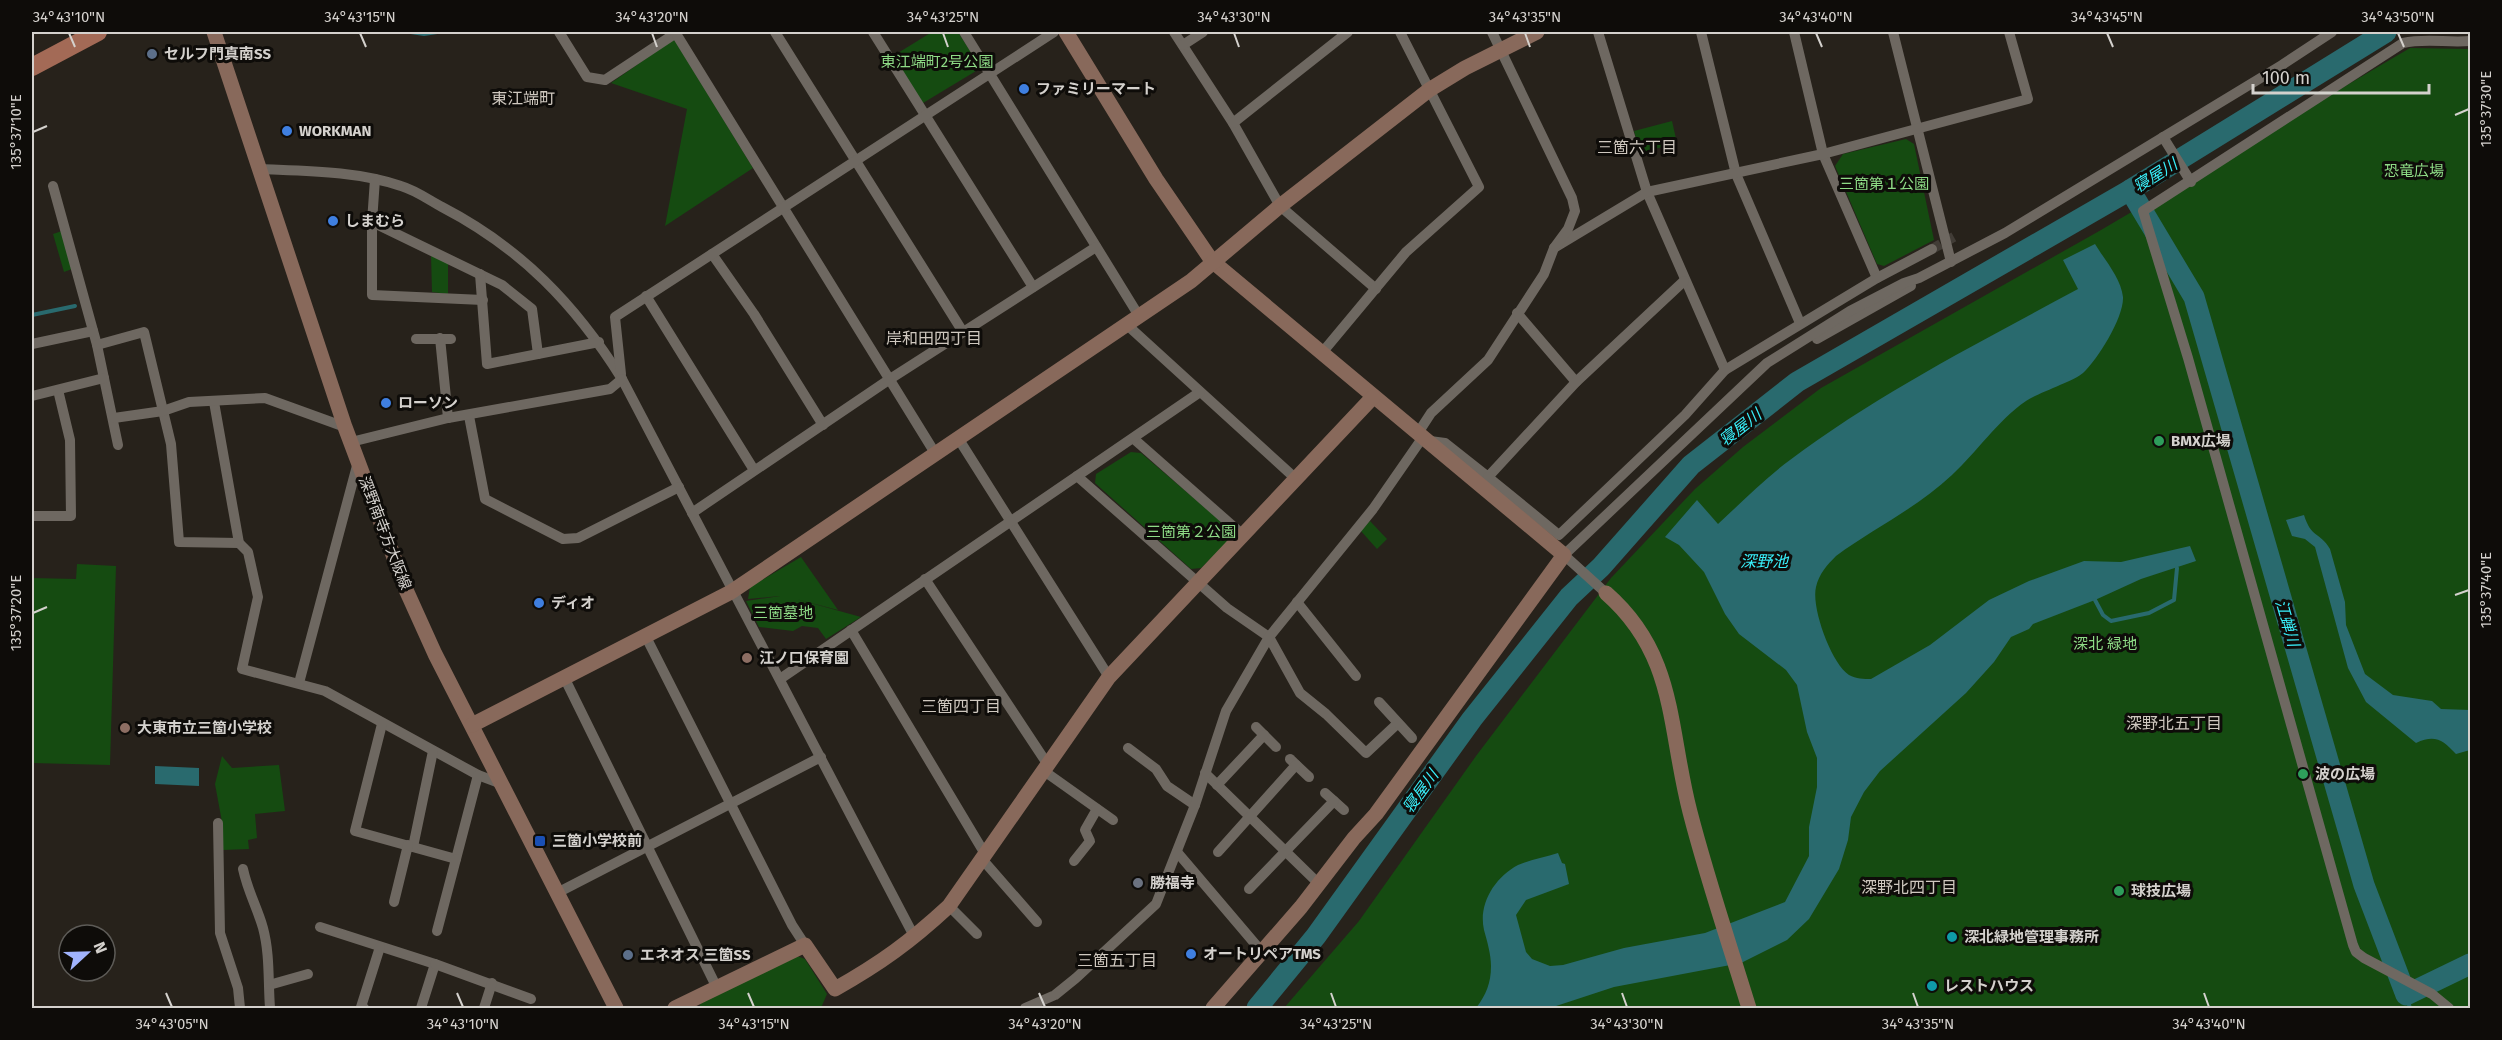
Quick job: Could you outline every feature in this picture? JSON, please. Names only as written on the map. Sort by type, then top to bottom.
[{"type":"main road","points":[[32,67],[98,32]]},
{"type":"street","name":"深野南寺方大阪線","points":[[214,32],[345,427],[407,592],[556,893],[616,1008]]},
{"type":"street","points":[[559,32],[587,76],[605,80],[675,32],[935,453]]},
{"type":"street","points":[[775,32],[963,332]]},
{"type":"street","points":[[873,32],[1033,287]]},
{"type":"street","points":[[964,32],[1096,247],[1132,320],[1200,392],[1295,478]]},
{"type":"street","points":[[622,379],[615,317],[1054,32]]},
{"type":"street","points":[[1066,32],[1156,179],[1212,261],[1568,559],[1606,592],[1636,624],[1650,646],[1661,671],[1683,783],[1697,837],[1749,1008]]},
{"type":"street","points":[[1174,32],[1233,123],[1280,206],[1376,288]]},
{"type":"street","points":[[1183,45],[1203,32]]},
{"type":"street","points":[[1233,123],[1348,32]]},
{"type":"street","points":[[1321,354],[1419,239],[1479,187],[1400,32]]},
{"type":"street","points":[[1025,1008],[1055,995],[1156,904],[1195,805],[1226,711],[1269,637],[1373,509],[1424,437],[1431,413],[1488,360],[1544,274],[1554,248],[1572,220],[1575,211],[1572,198],[1492,32]]},
{"type":"street","points":[[472,725],[731,592],[1191,281],[1280,206],[1429,90],[1537,32]]},
{"type":"street","points":[[1598,32],[1647,192],[1684,281],[1725,370]]},
{"type":"street","points":[[1701,32],[1736,174],[1800,323]]},
{"type":"street","points":[[1794,32],[1823,154],[1877,278]]},
{"type":"street","points":[[1893,32],[1951,262]]},
{"type":"street","points":[[1554,248],[1647,192],[1823,154],[2028,99],[2009,32]]},
{"type":"street","points":[[1213,1008],[1376,814],[1568,559],[1676,446],[1751,381],[1767,363],[1803,339],[1886,292],[1951,262],[2004,233],[2332,32]]},
{"type":"street","points":[[2452,43],[2460,32]]},
{"type":"street","points":[[2450,1008],[2432,994],[2364,958],[2356,952],[2353,945],[2188,358],[2143,211],[2403,43],[2416,40],[2452,43],[2470,41]]},
{"type":"street","points":[[2163,137],[2191,182]]},
{"type":"street","points":[[261,169],[308,171],[375,179],[404,186],[481,228],[560,294],[599,342],[622,379],[731,592],[780,679],[915,938]]},
{"type":"street","points":[[375,179],[372,222],[372,295],[483,300]]},
{"type":"street","points":[[53,186],[97,345],[118,445]]},
{"type":"street","points":[[372,222],[502,285],[531,309],[538,354]]},
{"type":"street","points":[[692,513],[890,379],[1096,247]]},
{"type":"street","points":[[1424,437],[1444,443],[1559,536],[1685,416],[1725,370],[1800,323],[1932,249]]},
{"type":"street","points":[[712,254],[754,314],[823,424]]},
{"type":"street","points":[[480,274],[488,364],[599,342]]},
{"type":"street","points":[[1488,477],[1576,382],[1684,281]]},
{"type":"street","points":[[646,296],[754,470]]},
{"type":"street","points":[[1517,313],[1576,382]]},
{"type":"street","points":[[32,344],[93,331]]},
{"type":"street","points":[[97,345],[144,332],[171,444],[179,542],[239,543]]},
{"type":"street","points":[[440,338],[448,418]]},
{"type":"street","points":[[416,339],[451,339]]},
{"type":"street","points":[[32,396],[104,378]]},
{"type":"street","points":[[351,442],[448,418],[610,389],[622,379]]},
{"type":"street","points":[[32,516],[71,516],[70,440],[58,390]]},
{"type":"street","points":[[780,679],[1200,392]]},
{"type":"street","points":[[114,418],[163,411],[189,402],[265,398],[345,427]]},
{"type":"street","points":[[645,635],[792,925],[835,989],[885,960],[915,938],[949,906],[1109,677],[1373,398]]},
{"type":"street","points":[[214,402],[239,543],[248,552],[258,597],[242,669],[325,691],[478,776],[502,784]]},
{"type":"street","points":[[469,416],[484,499],[563,539],[578,538],[679,487]]},
{"type":"street","points":[[958,438],[1009,523],[1109,677]]},
{"type":"street","points":[[1134,439],[1243,535]]},
{"type":"street","points":[[299,683],[358,461]]},
{"type":"street","points":[[1077,476],[1198,583],[1269,637],[1300,693],[1366,753],[1397,724]]},
{"type":"street","points":[[925,579],[1046,768],[1113,820]]},
{"type":"street","points":[[1297,602],[1356,676]]},
{"type":"street","points":[[851,630],[983,856],[1036,922]]},
{"type":"street","points":[[564,677],[717,988]]},
{"type":"street","points":[[1379,702],[1412,738]]},
{"type":"street","points":[[382,724],[355,831],[456,859]]},
{"type":"street","points":[[1217,784],[1260,731],[1276,747]]},
{"type":"street","points":[[1128,748],[1156,769],[1167,786],[1195,805]]},
{"type":"street","points":[[394,902],[433,751]]},
{"type":"street","points":[[556,893],[821,757]]},
{"type":"street","points":[[1218,852],[1293,762],[1309,777]]},
{"type":"street","points":[[1205,773],[1319,884]]},
{"type":"street","points":[[437,931],[478,776]]},
{"type":"street","points":[[1326,793],[1344,810]]},
{"type":"street","points":[[1249,889],[1334,801]]},
{"type":"street","points":[[1074,861],[1090,841],[1085,830],[1097,809]]},
{"type":"street","points":[[218,823],[220,933],[238,988],[240,1008]]},
{"type":"street","points":[[1177,852],[1262,952]]},
{"type":"street","points":[[243,869],[248,894],[262,925],[268,949],[270,1008]]},
{"type":"street","points":[[949,906],[977,934]]},
{"type":"street","points":[[320,927],[492,983],[531,999]]},
{"type":"street","points":[[675,1008],[805,945]]},
{"type":"street","points":[[364,1008],[361,1007],[380,947]]},
{"type":"street","points":[[421,1008],[435,964]]},
{"type":"street","points":[[268,985],[308,974]]},
{"type":"street","points":[[484,1008],[492,983]]},
{"type":"green space","name":"東江端町2号公園","points":[[932,32],[958,32],[981,68],[923,103],[893,56]]},
{"type":"green space","points":[[674,39],[753,168],[665,226],[687,109],[611,83]]},
{"type":"green space","name":"深北 緑地","points":[[2410,48],[2470,49],[2470,1008],[1284,1008],[1359,921],[1476,756],[1611,578],[1695,489],[1743,447],[1821,388],[2101,230]]},
{"type":"green space","points":[[1672,121],[1677,143],[1640,153],[1634,131]]},
{"type":"green space","name":"三箇第１公園","points":[[1906,139],[1914,144],[1934,240],[1884,266],[1877,264],[1835,166],[1843,154]]},
{"type":"green space","points":[[62,231],[72,269],[64,272],[53,234]]},
{"type":"green space","points":[[431,255],[448,262],[448,294],[432,292]]},
{"type":"green space","name":"三箇第２公園","points":[[1131,452],[1141,453],[1230,529],[1231,539],[1201,568],[1191,569],[1095,483],[1096,474]]},
{"type":"green space","points":[[1370,521],[1387,539],[1377,549],[1360,530]]},
{"type":"green space","name":"三箇墓地","points":[[801,557],[838,610],[796,599],[861,617],[826,639],[818,628],[802,626],[793,631],[759,627],[746,601],[780,596],[748,599],[750,587]]},
{"type":"green space","points":[[77,564],[116,566],[110,765],[32,763],[32,578],[76,579]]},
{"type":"green space","points":[[222,756],[232,768],[279,765],[285,811],[255,814],[257,838],[248,840],[249,849],[223,850],[222,822],[215,784]]},
{"type":"green space","points":[[797,956],[805,959],[827,994],[821,1008],[700,1008],[700,1001]]},
{"type":"water","name":"深野池","points":[[2095,244],[2116,276],[2123,297],[2115,326],[2096,358],[2079,376],[2026,401],[1996,427],[1939,487],[1836,556],[1824,570],[1816,587],[1815,596],[1819,620],[1829,647],[1842,669],[1854,677],[1871,679],[1930,645],[1989,600],[2029,581],[2084,561],[2121,562],[2190,546],[2196,561],[2141,579],[2033,624],[2029,629],[2011,637],[1994,662],[1966,693],[1880,771],[1864,792],[1851,817],[1848,840],[1839,869],[1809,919],[1787,940],[1741,963],[1614,987],[1550,1008],[1476,1008],[1483,998],[1491,972],[1483,920],[1486,901],[1502,877],[1523,863],[1558,853],[1562,863],[1565,864],[1569,884],[1526,900],[1516,915],[1526,952],[1532,959],[1550,966],[1563,965],[1624,948],[1705,933],[1785,902],[1809,856],[1809,827],[1817,787],[1817,758],[1807,732],[1797,685],[1786,670],[1739,634],[1725,614],[1704,572],[1679,545],[1665,537],[1697,500],[1718,524],[1780,467],[1859,412],[1931,369],[2078,289],[2063,260]]},
{"type":"water","points":[[2304,515],[2310,528],[2330,549],[2345,602],[2346,625],[2365,674],[2393,695],[2432,701],[2441,709],[2470,710],[2470,750],[2456,754],[2443,742],[2434,739],[2416,743],[2366,702],[2348,668],[2315,547],[2305,539],[2292,536],[2286,520]]},
{"type":"water","points":[[155,766],[199,768],[199,786],[155,784]]},
{"type":"waterway","points":[[411,32],[424,34],[437,32]]},
{"type":"waterway","name":"寝屋川","points":[[1257,1008],[1316,936],[1472,719],[1569,597],[1601,567],[1691,465],[1797,382],[2130,190],[2386,32]]},
{"type":"waterway","name":"江蝉川","points":[[2130,190],[2194,297],[2364,885],[2406,995],[2470,964]]},
{"type":"waterway","points":[[32,315],[75,306]]},
{"type":"waterway","points":[[2095,600],[2103,615],[2111,621],[2149,613],[2174,600],[2177,568]]},
{"type":"waterway","points":[[2406,995],[2410,1008]]},
{"type":"tunnel","points":[[1932,249],[1957,235]]},
{"type":"place","name":"セルフ門真南SS","points":[[152,54]]},
{"type":"place","name":"ファミリーマート","points":[[1024,89]]},
{"type":"place","name":"WORKMAN","points":[[287,131]]},
{"type":"place","name":"しまむら","points":[[333,221]]},
{"type":"place","name":"ローソン","points":[[386,403]]},
{"type":"place","name":"BMX広場","points":[[2159,441]]},
{"type":"place","name":"ディオ","points":[[539,603]]},
{"type":"place","name":"江ノ口保育園","points":[[747,658]]},
{"type":"place","name":"大東市立三箇小学校","points":[[125,728]]},
{"type":"place","name":"波の広場","points":[[2303,774]]},
{"type":"place","name":"三箇小学校前","points":[[540,841]]},
{"type":"place","name":"勝福寺","points":[[1138,883]]},
{"type":"place","name":"球技広場","points":[[2119,891]]},
{"type":"place","name":"深北緑地管理事務所","points":[[1952,937]]},
{"type":"place","name":"オートリペアTMS","points":[[1191,954]]},
{"type":"place","name":"エネオス 三箇SS","points":[[628,955]]},
{"type":"place","name":"レストハウス","points":[[1932,986]]},
{"type":"district","name":"東江端町","points":[[523,98]]},
{"type":"district","name":"三箇六丁目","points":[[1637,147]]},
{"type":"district","name":"岸和田四丁目","points":[[934,338]]},
{"type":"district","name":"三箇四丁目","points":[[961,706]]},
{"type":"district","name":"深野北五丁目","points":[[2174,723]]},
{"type":"district","name":"深野北四丁目","points":[[1909,887]]},
{"type":"district","name":"三箇五丁目","points":[[1117,960]]},
{"type":"park label","name":"恐竜広場","points":[[2414,171]]}]
